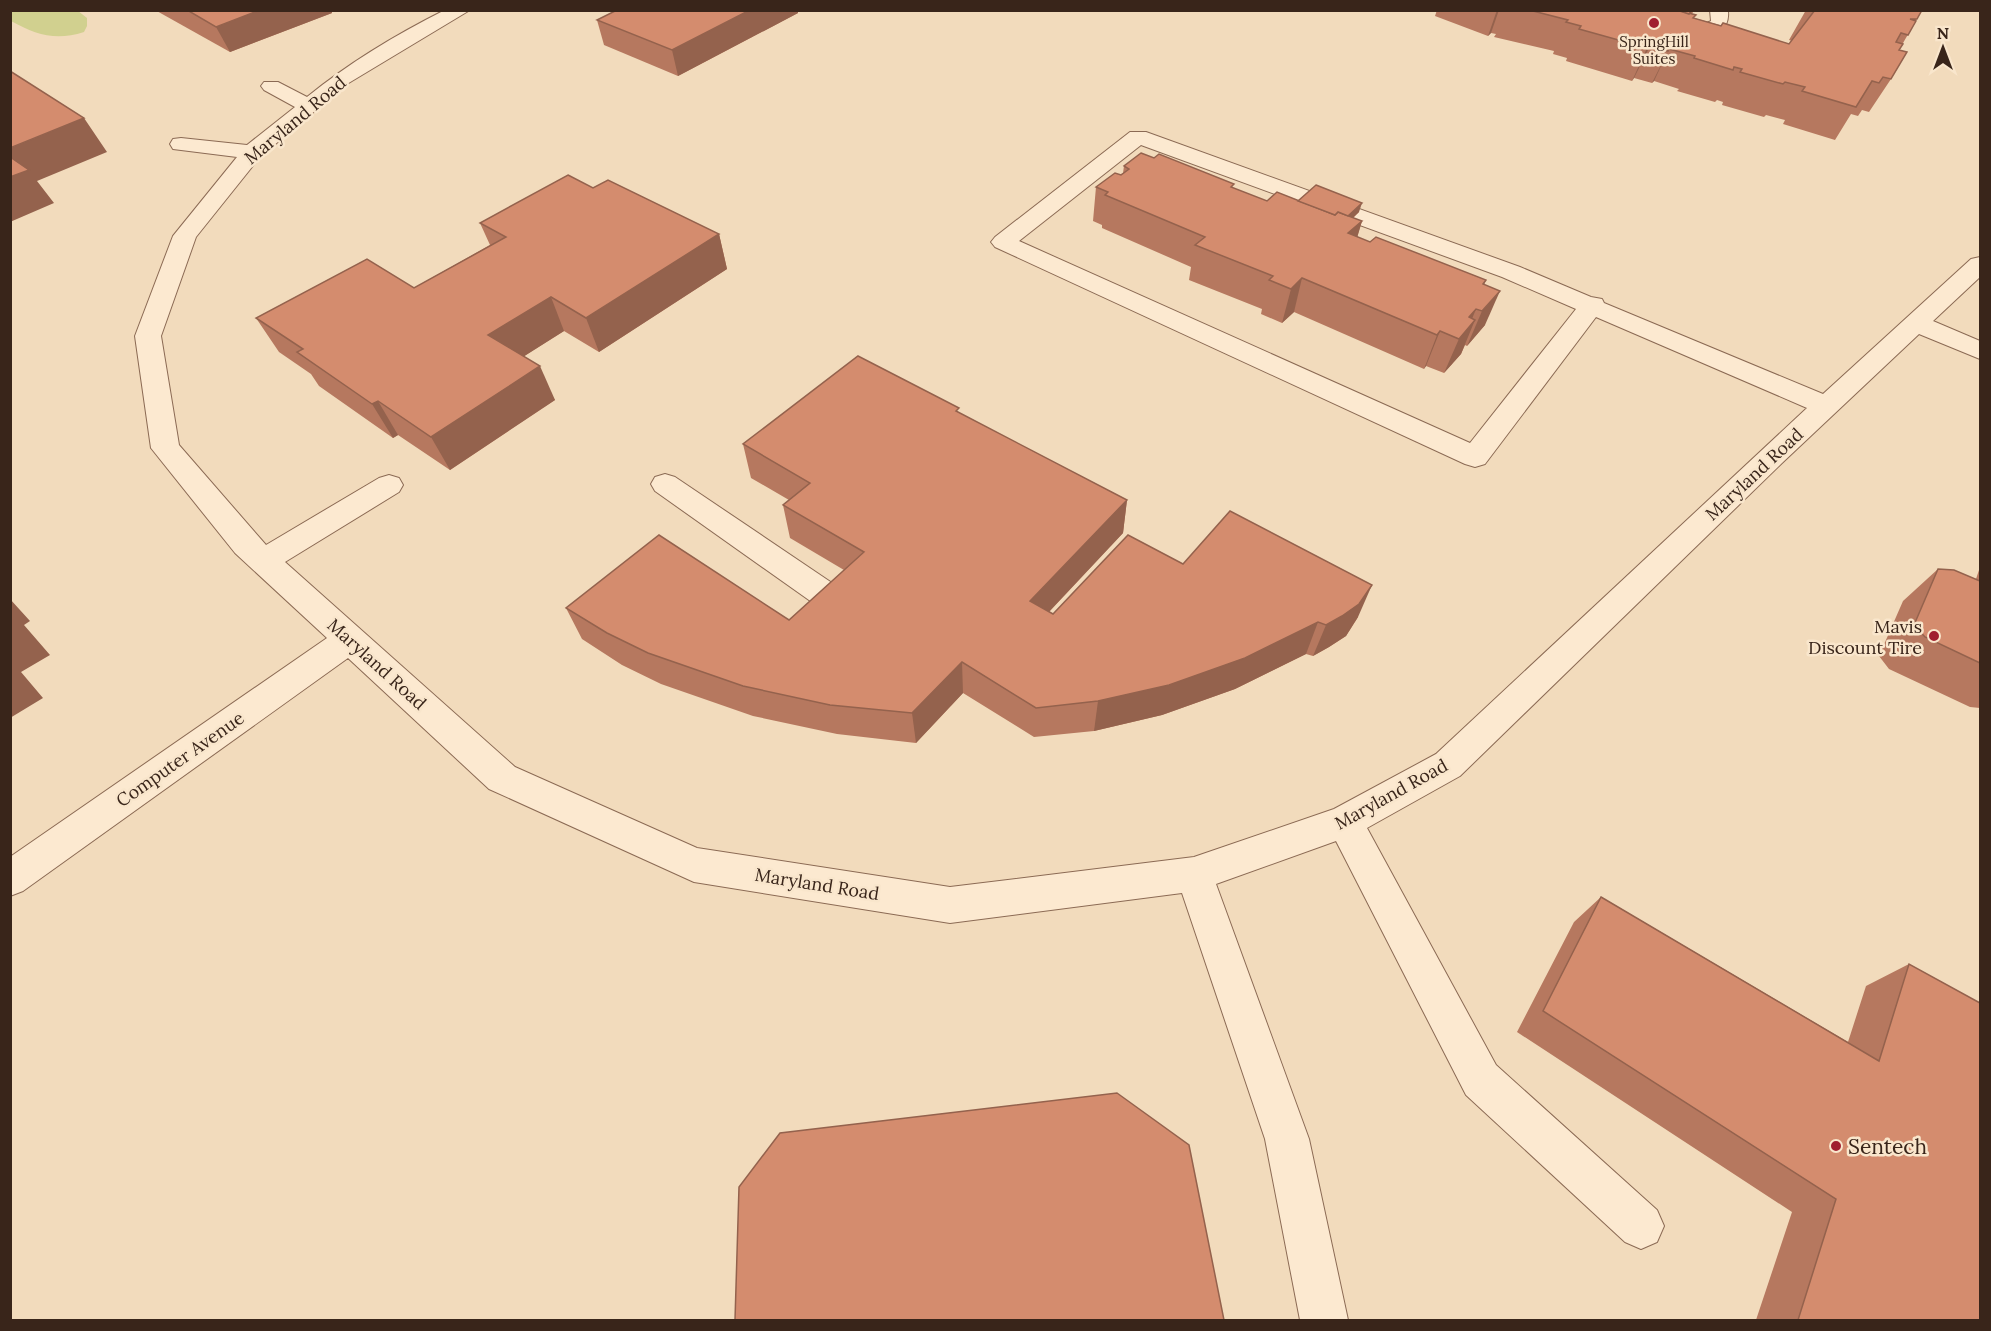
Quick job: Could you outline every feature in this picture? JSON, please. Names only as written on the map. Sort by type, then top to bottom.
[{"type":"street","name":"Maryland Road","points":[[461,10],[420,30],[340,80],[252,152],[184,236],[148,336],[165,448],[246,545],[502,778],[694,865],[950,905],[1194,874],[1345,822],[1448,765],[1826,406],[1980,264]]},
{"type":"street","points":[[1681,26],[1712,28],[1720,22],[1719,10]]},
{"type":"street","points":[[271,86],[309,106]]},
{"type":"street","points":[[1593,304],[1475,457],[1002,242],[1138,137],[1593,304],[1826,406]]},
{"type":"street","points":[[181,144],[252,152]]},
{"type":"street","points":[[1916,323],[1980,351]]},
{"type":"street","points":[[665,484],[827,596]]},
{"type":"street","points":[[263,561],[389,485]]},
{"type":"street","name":"Computer Avenue","points":[[10,879],[350,639]]},
{"type":"street","points":[[1345,822],[1481,1080],[1641,1226]]},
{"type":"street","points":[[1194,874],[1287,1139],[1324,1320]]},
{"type":"shaded area","points":[[10,11],[78,11],[87,18],[87,26],[84,32],[74,35],[46,35],[11,21]]},
{"type":"building","points":[[187,10],[260,10],[216,27]]},
{"type":"building","points":[[617,10],[750,10],[672,50],[597,20]]},
{"type":"building","points":[[1529,10],[1677,10],[1696,15],[1693,18],[1721,26],[1723,23],[1789,44],[1815,10],[1922,10],[1917,19],[1910,19],[1916,21],[1908,35],[1901,33],[1896,42],[1903,44],[1899,50],[1907,52],[1891,79],[1883,77],[1879,83],[1872,81],[1856,107],[1802,91],[1805,87],[1785,82],[1783,84],[1740,72],[1742,69],[1734,67],[1733,70],[1669,49],[1668,51],[1650,46],[1647,48],[1579,29],[1581,26],[1566,22],[1568,20]]},
{"type":"building","points":[[1677,10],[1692,10],[1689,14]]},
{"type":"building","points":[[10,71],[84,118],[10,148]]},
{"type":"building","points":[[1141,153],[1154,158],[1159,154],[1234,184],[1231,187],[1267,201],[1277,192],[1335,215],[1338,212],[1362,221],[1348,233],[1370,242],[1376,237],[1486,280],[1483,284],[1500,291],[1482,311],[1476,309],[1469,317],[1475,320],[1459,339],[1440,331],[1437,335],[1302,278],[1291,289],[1269,280],[1273,276],[1195,245],[1205,237],[1105,195],[1108,192],[1096,187],[1115,173],[1121,175],[1129,169],[1124,166]]},
{"type":"building","points":[[10,157],[29,170],[10,177]]},
{"type":"building","points":[[568,175],[593,188],[608,180],[719,234],[586,318],[551,297],[488,335],[540,366],[431,437],[378,401],[372,404],[297,352],[303,349],[256,318],[367,259],[414,288],[506,237],[480,223]]},
{"type":"building","points":[[1316,185],[1362,203],[1348,216],[1338,212],[1335,215],[1298,201]]},
{"type":"building","points":[[858,356],[959,408],[956,411],[1127,500],[1030,601],[1053,614],[1128,535],[1183,564],[1230,511],[1372,585],[1359,604],[1326,625],[1318,622],[1245,658],[1169,685],[1098,701],[1036,708],[962,662],[912,713],[830,705],[743,686],[648,653],[607,633],[566,608],[659,535],[789,620],[864,552],[783,505],[810,483],[743,444]]},
{"type":"building","points":[[1938,569],[1954,570],[1980,581],[1980,663],[1925,637],[1914,625]]},
{"type":"building","name":"Sentech","points":[[1601,897],[1879,1061],[1909,964],[1980,1003],[1980,1320],[1798,1320],[1836,1199],[1543,1011]]},
{"type":"building","points":[[1117,1093],[1189,1145],[1224,1320],[735,1320],[739,1187],[780,1133]]},
{"type":"place","name":"SpringHill Suites","points":[[1654,23]]},
{"type":"place","name":"Mavis Discount Tire","points":[[1934,636]]},
{"type":"place","name":"Sentech","points":[[1836,1146]]}]
